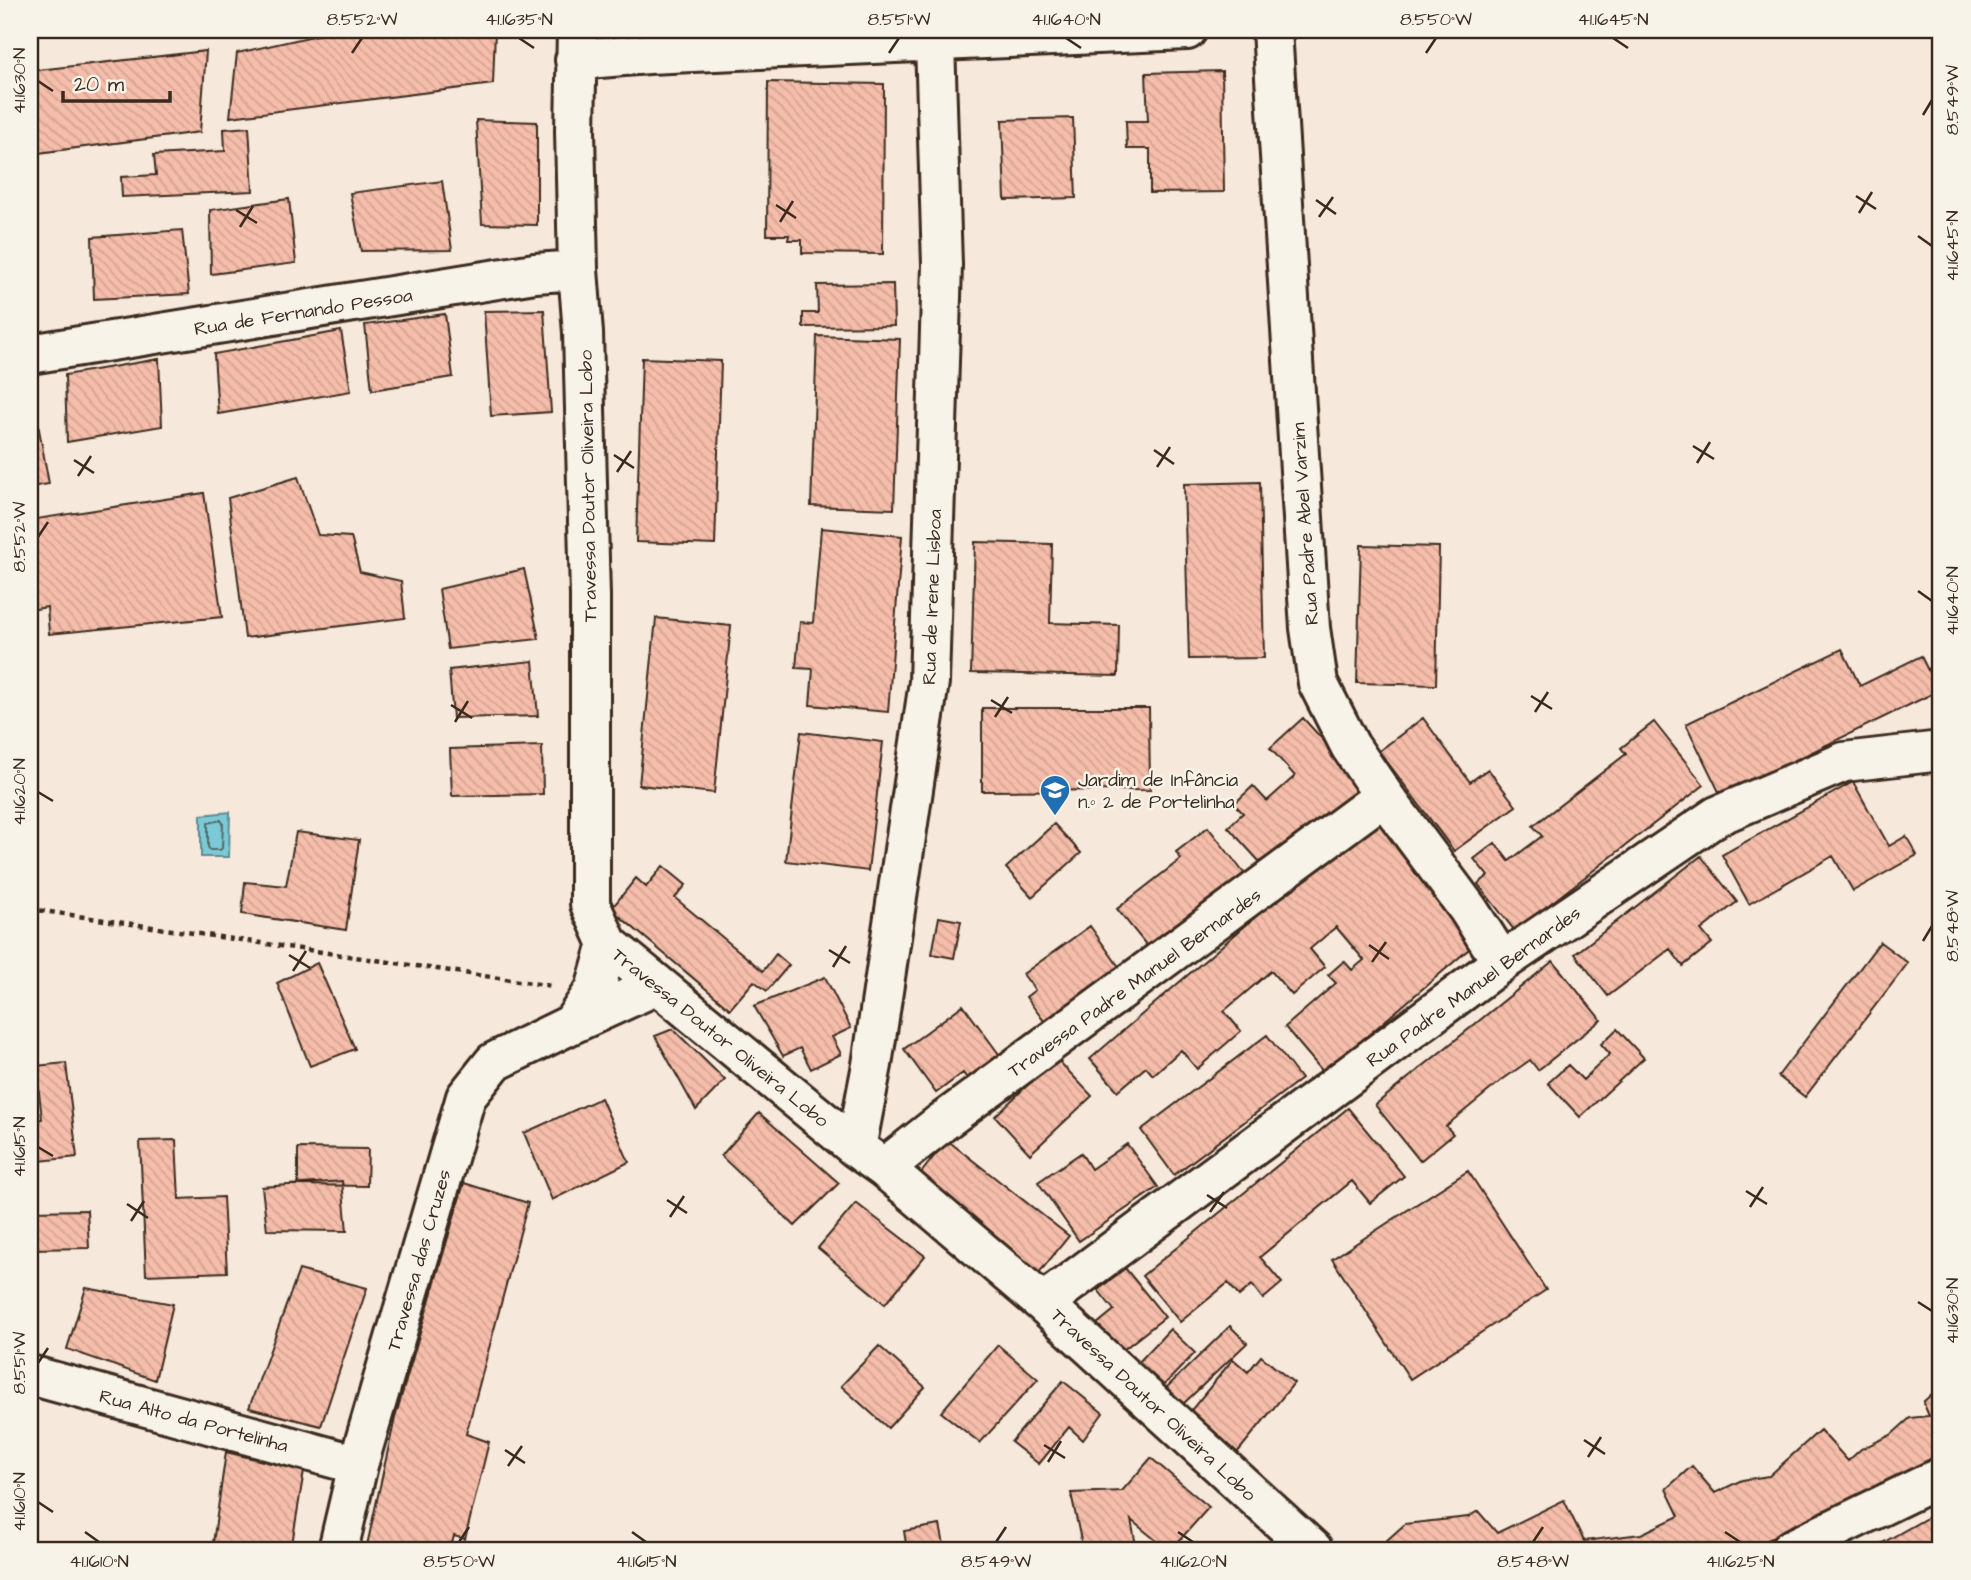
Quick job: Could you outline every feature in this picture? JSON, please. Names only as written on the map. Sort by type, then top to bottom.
[{"type":"street","points":[[576,45],[661,54],[1187,30]]},
{"type":"street","name":"Rua Padre Abel Varzim","points":[[1272,30],[1313,650],[1318,683],[1350,746],[1468,909],[1502,962]]},
{"type":"street","name":"Rua de Irene Lisboa","points":[[870,1158],[872,1065],[929,682],[942,265],[935,41]]},
{"type":"street","name":"Travessa Doutor Oliveira Lobo","points":[[576,45],[578,270],[583,333],[589,569],[590,904],[608,944],[1043,1303],[1313,1550]]},
{"type":"street","name":"Rua de Fernando Pessoa","points":[[30,355],[522,275],[578,270]]},
{"type":"street","name":"Rua Padre Manuel Bernardes","points":[[1043,1303],[1502,962],[1717,816],[1844,762],[1941,751]]},
{"type":"street","name":"Travessa Padre Manuel Bernardes","points":[[870,1158],[940,1123],[1384,796]]},
{"type":"street","name":"Travessa das Cruzes","points":[[572,1024],[595,990],[608,944]]},
{"type":"street","name":"Travessa das Cruzes","points":[[338,1550],[358,1465],[466,1097],[494,1062],[657,985]]},
{"type":"street","name":"Rua Alto da Portelinha","points":[[30,1375],[358,1465]]},
{"type":"street","points":[[1790,1550],[1941,1477]]},
{"type":"path","points":[[30,909],[565,988],[595,990]]},
{"type":"water","points":[[230,812],[229,857],[201,857],[201,815]]},
{"type":"building","points":[[340,30],[495,30],[493,84],[230,117],[237,53]]},
{"type":"building","points":[[206,51],[200,132],[30,154],[30,71]]},
{"type":"building","points":[[1222,71],[1224,192],[1150,193],[1150,149],[1127,149],[1126,121],[1148,121],[1146,73]]},
{"type":"building","points":[[768,82],[884,84],[883,254],[802,253],[802,240],[788,240],[789,235],[767,235]]},
{"type":"building","points":[[1073,118],[1076,198],[1005,200],[1002,120]]},
{"type":"building","points":[[476,120],[537,122],[537,225],[482,224]]},
{"type":"building","points":[[249,127],[253,191],[122,197],[121,177],[156,175],[154,155],[225,151],[224,129]]},
{"type":"building","points":[[442,181],[452,250],[361,251],[350,193]]},
{"type":"building","points":[[289,199],[296,263],[211,274],[210,210]]},
{"type":"building","points":[[182,230],[189,294],[94,299],[92,237]]},
{"type":"building","points":[[893,284],[894,326],[803,327],[803,313],[818,313],[817,285]]},
{"type":"building","points":[[544,310],[551,412],[491,416],[484,311]]},
{"type":"building","points":[[445,314],[453,377],[372,390],[365,325]]},
{"type":"building","points":[[341,331],[351,391],[218,414],[214,354]]},
{"type":"building","points":[[817,336],[900,339],[894,509],[811,506]]},
{"type":"building","points":[[642,358],[721,361],[715,545],[636,542]]},
{"type":"building","points":[[159,359],[162,426],[67,442],[65,375]]},
{"type":"building","points":[[30,380],[49,484],[30,487]]},
{"type":"building","points":[[298,477],[318,535],[351,537],[360,572],[401,581],[405,618],[245,638],[228,498]]},
{"type":"building","points":[[1260,482],[1264,658],[1189,659],[1184,484]]},
{"type":"building","points":[[204,493],[222,617],[49,634],[47,607],[30,610],[30,520]]},
{"type":"building","points":[[821,528],[902,536],[888,712],[810,705],[813,669],[796,668],[800,622],[813,623]]},
{"type":"building","points":[[975,542],[1052,544],[1050,623],[1119,625],[1118,676],[971,673]]},
{"type":"building","points":[[1361,545],[1439,547],[1436,685],[1357,683]]},
{"type":"building","points":[[524,569],[539,639],[448,649],[439,589]]},
{"type":"building","points":[[656,618],[731,626],[714,793],[639,785]]},
{"type":"building","points":[[1842,649],[1860,686],[1921,656],[1938,691],[1721,796],[1686,724]]},
{"type":"building","points":[[533,661],[538,716],[453,718],[449,670]]},
{"type":"building","points":[[982,708],[1149,708],[1150,790],[982,791]]},
{"type":"building","points":[[1303,718],[1364,785],[1269,872],[1228,827],[1243,813],[1234,804],[1253,786],[1267,801],[1295,776],[1270,748]]},
{"type":"building","points":[[1423,718],[1470,782],[1488,769],[1516,806],[1454,851],[1379,751]]},
{"type":"building","points":[[1654,722],[1704,785],[1515,931],[1478,884],[1488,876],[1474,859],[1495,843],[1509,861],[1542,836],[1533,826],[1626,754],[1621,748]]},
{"type":"building","points":[[801,732],[883,742],[868,871],[786,861]]},
{"type":"building","points":[[542,746],[543,794],[452,796],[450,749]]},
{"type":"building","points":[[1853,782],[1889,846],[1906,836],[1917,855],[1853,891],[1833,856],[1749,904],[1722,855]]},
{"type":"building","points":[[1373,816],[1439,894],[1476,943],[1324,1073],[1285,1027],[1336,983],[1328,975],[1344,961],[1352,970],[1364,960],[1336,927],[1310,949],[1325,967],[1292,995],[1271,971],[1224,1011],[1241,1031],[1197,1069],[1181,1050],[1153,1075],[1146,1067],[1118,1091],[1090,1059]]},
{"type":"building","points":[[1054,824],[1081,853],[1032,897],[1006,868]]},
{"type":"building","points":[[1208,827],[1247,877],[1152,952],[1117,909],[1181,859],[1176,852]]},
{"type":"building","points":[[296,832],[359,840],[346,930],[242,914],[245,882],[286,886]]},
{"type":"building","points":[[1701,856],[1737,902],[1701,930],[1712,943],[1683,966],[1670,949],[1608,996],[1575,954]]},
{"type":"building","points":[[663,866],[686,885],[675,898],[763,971],[776,954],[789,965],[767,991],[754,981],[730,1009],[611,909],[636,878],[646,887]]},
{"type":"building","points":[[939,917],[961,921],[954,958],[932,954]]},
{"type":"building","points":[[1090,926],[1122,971],[1047,1025],[1026,997],[1035,990],[1023,974]]},
{"type":"building","points":[[1880,942],[1908,963],[1805,1097],[1778,1076]]},
{"type":"building","points":[[1553,961],[1601,1020],[1538,1070],[1530,1060],[1502,1080],[1446,1126],[1453,1134],[1420,1161],[1375,1105]]},
{"type":"building","points":[[317,963],[355,1049],[310,1066],[277,983]]},
{"type":"building","points":[[825,977],[851,1028],[832,1037],[841,1054],[811,1069],[800,1048],[783,1056],[754,1006]]},
{"type":"building","points":[[963,1005],[1004,1061],[971,1084],[963,1073],[936,1093],[904,1049]]},
{"type":"building","points":[[673,1029],[725,1080],[696,1110],[655,1036]]},
{"type":"building","points":[[1617,1029],[1644,1058],[1580,1117],[1548,1083],[1568,1065],[1583,1080],[1610,1054],[1601,1044]]},
{"type":"building","points":[[1267,1035],[1301,1079],[1174,1175],[1141,1130]]},
{"type":"building","points":[[1056,1058],[1092,1096],[1030,1154],[995,1116]]},
{"type":"building","points":[[66,1063],[77,1157],[30,1162],[30,1121],[42,1119],[36,1066]]},
{"type":"building","points":[[601,1098],[629,1162],[552,1200],[524,1133]]},
{"type":"building","points":[[1348,1108],[1404,1176],[1370,1203],[1352,1181],[1260,1257],[1282,1283],[1263,1299],[1252,1285],[1239,1296],[1228,1283],[1180,1322],[1142,1276]]},
{"type":"building","points":[[759,1113],[839,1183],[795,1226],[721,1156]]},
{"type":"building","points":[[176,1140],[179,1199],[223,1197],[227,1272],[146,1275],[140,1141]]},
{"type":"building","points":[[947,1140],[1069,1236],[1039,1273],[917,1178]]},
{"type":"building","points":[[1127,1144],[1158,1187],[1079,1241],[1038,1182],[1081,1153],[1091,1169]]},
{"type":"building","points":[[298,1148],[368,1149],[367,1186],[298,1185]]},
{"type":"building","points":[[1468,1171],[1546,1290],[1410,1379],[1332,1259]]},
{"type":"building","points":[[342,1181],[347,1231],[267,1230],[262,1187]]},
{"type":"building","points":[[464,1183],[528,1203],[466,1434],[489,1442],[465,1539],[454,1536],[450,1550],[366,1550],[395,1418]]},
{"type":"building","points":[[856,1203],[925,1256],[885,1304],[818,1248]]},
{"type":"building","points":[[87,1210],[89,1248],[30,1249],[30,1211]]},
{"type":"building","points":[[1125,1268],[1165,1317],[1119,1353],[1096,1325],[1114,1310],[1098,1290]]},
{"type":"building","points":[[299,1270],[367,1288],[321,1426],[249,1408]]},
{"type":"building","points":[[86,1288],[173,1304],[155,1380],[67,1349]]},
{"type":"building","points":[[1230,1326],[1247,1343],[1182,1405],[1166,1388]]},
{"type":"building","points":[[1170,1329],[1195,1353],[1160,1389],[1136,1365]]},
{"type":"building","points":[[998,1345],[1038,1379],[980,1443],[941,1412]]},
{"type":"building","points":[[879,1346],[925,1387],[888,1428],[841,1386]]},
{"type":"building","points":[[1261,1356],[1294,1383],[1237,1453],[1188,1414],[1233,1359],[1248,1372]]},
{"type":"building","points":[[1063,1381],[1103,1413],[1083,1440],[1069,1427],[1039,1464],[1011,1442]]},
{"type":"building","points":[[1941,1386],[1941,1457],[1747,1550],[1376,1550],[1405,1524],[1468,1517],[1478,1511],[1497,1533],[1564,1500],[1584,1541],[1641,1534],[1679,1516],[1666,1489],[1692,1466],[1715,1493],[1742,1480],[1769,1476],[1820,1430],[1848,1461],[1861,1449],[1891,1435],[1910,1418],[1929,1416],[1923,1402]]},
{"type":"building","points":[[226,1452],[304,1471],[291,1550],[212,1550]]},
{"type":"building","points":[[1151,1458],[1209,1507],[1171,1550],[1131,1520],[1137,1550],[1083,1550],[1071,1493],[1122,1491]]},
{"type":"building","points":[[1941,1510],[1941,1550],[1870,1550]]},
{"type":"building","points":[[940,1525],[945,1550],[907,1550],[904,1531]]},
{"type":"place","name":"Jardim de Infância n.º 2 de Portelinha","points":[[1055,817]]}]
